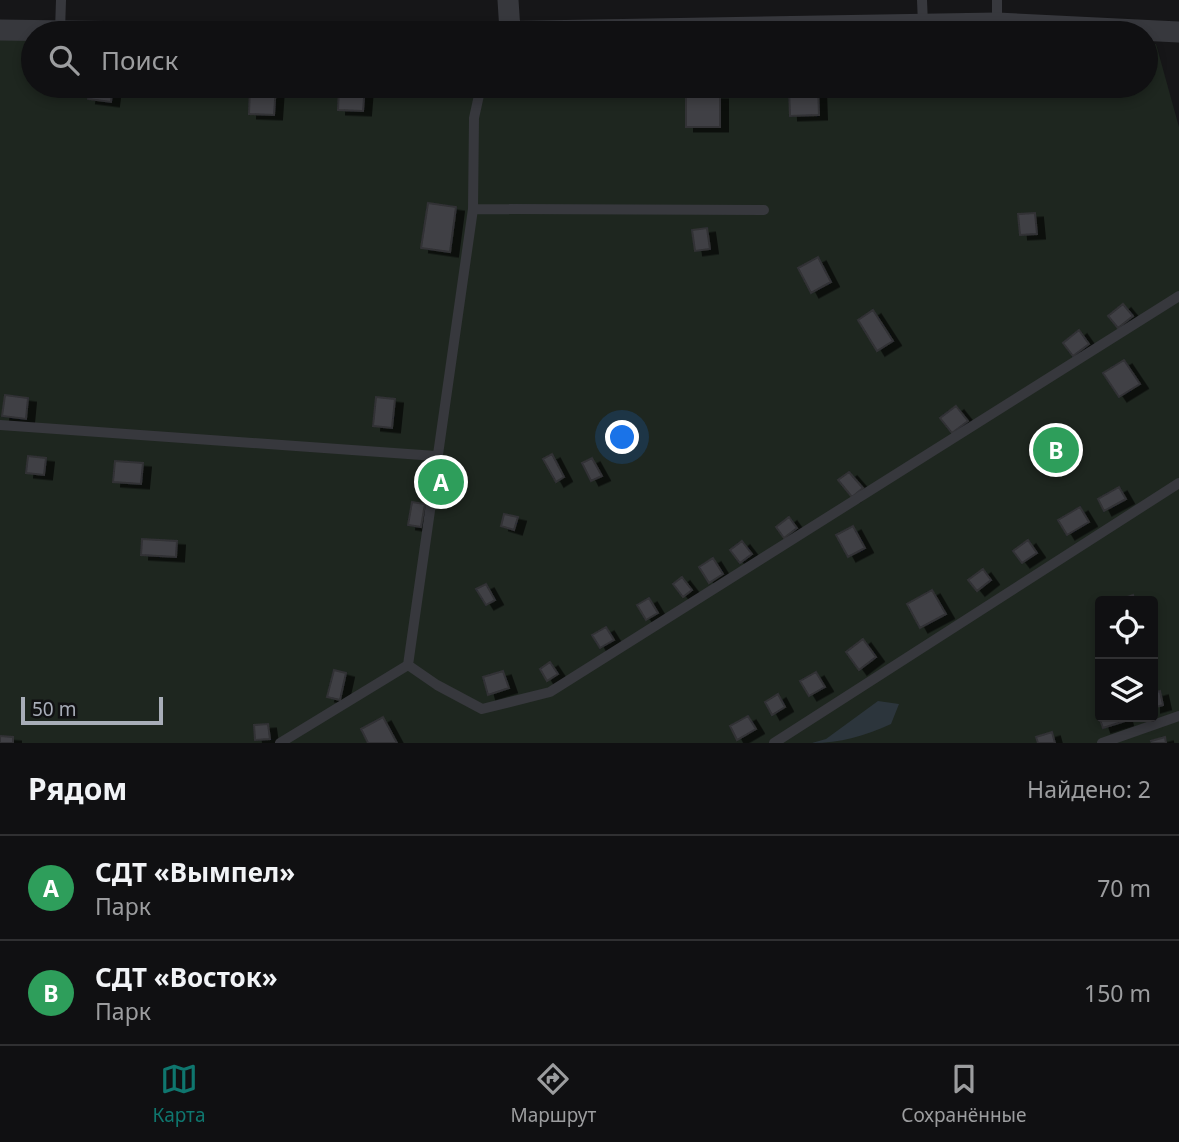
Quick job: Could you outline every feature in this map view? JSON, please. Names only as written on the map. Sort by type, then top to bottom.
[{"type":"street","points":[[508,0],[509,21]]},
{"type":"street","points":[[0,30],[21,30]]},
{"type":"street","points":[[1158,31],[1179,32]]},
{"type":"lane","points":[[60,21],[61,0]]},
{"type":"lane","points":[[922,0],[923,21]]},
{"type":"lane","points":[[997,0],[997,21]]},
{"type":"lane","points":[[408,664],[472,209],[474,118],[478,98]]},
{"type":"lane","points":[[472,209],[764,210]]},
{"type":"lane","points":[[408,664],[437,685],[482,709],[550,692],[1179,296]]},
{"type":"lane","points":[[0,425],[436,456]]},
{"type":"lane","points":[[774,743],[1179,483]]},
{"type":"lane","points":[[280,743],[408,664]]},
{"type":"lane","points":[[1102,743],[1179,716]]},
{"type":"shaded area","points":[[0,38],[21,38],[21,98],[1158,98],[1158,51],[1179,127],[1179,743],[0,743]]},
{"type":"shaded area","points":[[878,701],[899,704],[891,724],[852,738],[812,743],[826,739]]},
{"type":"building","points":[[88,98],[112,98],[111,102]]},
{"type":"building","points":[[250,98],[275,98],[274,115],[249,114]]},
{"type":"building","points":[[338,98],[364,98],[363,111],[338,110]]},
{"type":"building","points":[[686,98],[720,98],[720,127],[686,127]]},
{"type":"building","points":[[789,98],[818,98],[819,115],[790,116]]},
{"type":"building","points":[[428,203],[456,207],[450,252],[421,248]]},
{"type":"building","points":[[1035,213],[1037,234],[1020,235],[1018,214]]},
{"type":"building","points":[[707,228],[710,249],[695,251],[692,230]]},
{"type":"building","points":[[818,257],[831,282],[811,293],[798,268]]},
{"type":"building","points":[[1123,304],[1133,316],[1118,328],[1108,316]]},
{"type":"building","points":[[873,310],[893,341],[877,351],[858,320]]},
{"type":"building","points":[[1079,330],[1089,344],[1073,356],[1063,343]]},
{"type":"building","points":[[1124,360],[1140,384],[1119,397],[1103,373]]},
{"type":"building","points":[[5,395],[28,398],[26,419],[2,416]]},
{"type":"building","points":[[376,397],[395,399],[392,428],[373,426]]},
{"type":"building","points":[[956,406],[968,421],[952,433],[940,418]]},
{"type":"building","points":[[552,454],[564,477],[556,482],[543,459]]},
{"type":"building","points":[[28,456],[46,458],[44,475],[26,473]]},
{"type":"building","points":[[592,458],[602,476],[591,481],[582,463]]},
{"type":"building","points":[[115,461],[143,463],[141,484],[113,482]]},
{"type":"building","points":[[849,472],[863,488],[852,497],[838,480]]},
{"type":"building","points":[[1119,487],[1126,499],[1104,511],[1098,499]]},
{"type":"building","points":[[412,502],[425,504],[421,527],[408,525]]},
{"type":"building","points":[[1080,507],[1089,522],[1067,535],[1058,520]]},
{"type":"building","points":[[504,514],[518,517],[514,530],[501,526]]},
{"type":"building","points":[[789,517],[797,528],[784,538],[776,527]]},
{"type":"building","points":[[853,526],[865,548],[848,557],[836,535]]},
{"type":"building","points":[[142,539],[177,541],[176,557],[141,555]]},
{"type":"building","points":[[1028,540],[1037,553],[1022,563],[1013,551]]},
{"type":"building","points":[[742,541],[752,554],[740,563],[730,550]]},
{"type":"building","points":[[713,558],[723,574],[709,583],[699,567]]},
{"type":"building","points":[[983,569],[991,580],[977,591],[968,580]]},
{"type":"building","points":[[682,577],[692,590],[683,597],[673,584]]},
{"type":"building","points":[[486,584],[495,600],[486,605],[476,589]]},
{"type":"building","points":[[932,590],[946,614],[920,628],[907,604]]},
{"type":"building","points":[[649,598],[658,613],[646,620],[637,605]]},
{"type":"building","points":[[606,627],[614,640],[600,648],[592,635]]},
{"type":"building","points":[[863,639],[876,657],[859,670],[846,652]]},
{"type":"building","points":[[550,662],[558,674],[547,681],[540,669]]},
{"type":"building","points":[[334,670],[346,673],[340,700],[327,697]]},
{"type":"building","points":[[503,671],[509,688],[488,695],[483,677]]},
{"type":"building","points":[[816,672],[825,687],[809,696],[800,681]]},
{"type":"building","points":[[1158,692],[1163,705],[1158,706]]},
{"type":"building","points":[[778,694],[785,707],[772,715],[765,702]]},
{"type":"building","points":[[748,716],[756,729],[737,740],[730,726]]},
{"type":"building","points":[[383,717],[397,743],[368,743],[361,729]]},
{"type":"building","points":[[1101,722],[1122,722],[1103,728]]},
{"type":"building","points":[[268,724],[270,739],[255,740],[254,725]]},
{"type":"building","points":[[1052,732],[1055,743],[1038,743],[1036,737]]},
{"type":"building","points":[[0,736],[13,737],[13,743],[0,743]]},
{"type":"building","points":[[1165,737],[1166,743],[1151,741]]},
{"type":"place","name":"СДТ «Восток»","points":[[1056,450]]},
{"type":"place","name":"СДТ «Вымпел»","points":[[441,482]]}]
